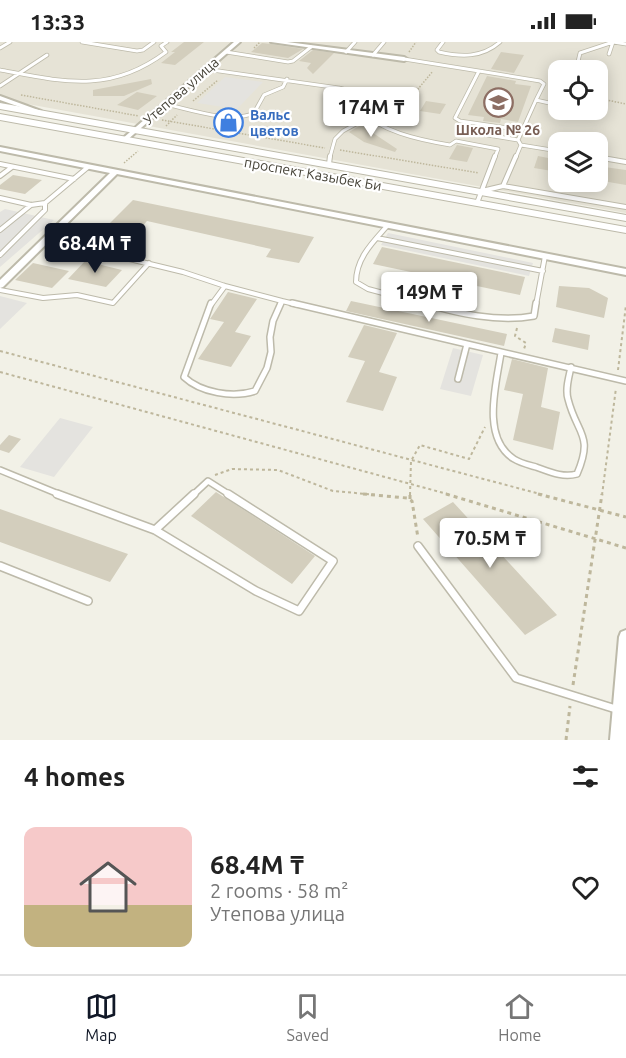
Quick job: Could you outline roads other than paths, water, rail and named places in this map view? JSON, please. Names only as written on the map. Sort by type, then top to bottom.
[{"type":"street","name":"Утепова улица","points":[[124,140],[237,42]]},
{"type":"street","points":[[274,42],[404,59]]},
{"type":"street","points":[[0,98],[42,114]]},
{"type":"street","name":"проспект Казыбек Би","points":[[0,106],[626,218]]},
{"type":"street","name":"проспект Казыбек Би","points":[[0,117],[626,230]]},
{"type":"street","points":[[0,150],[626,272]]},
{"type":"street","points":[[0,285],[47,239],[60,222],[114,172]]},
{"type":"street","points":[[618,740],[626,637]]},
{"type":"lane","points":[[0,48],[10,42]]},
{"type":"lane","points":[[82,42],[137,51],[143,50],[154,42]]},
{"type":"lane","points":[[0,70],[68,83],[123,77],[147,68],[156,61],[166,52],[161,46],[167,42]]},
{"type":"lane","points":[[346,52],[355,42]]},
{"type":"lane","points":[[373,55],[384,42]]},
{"type":"lane","points":[[428,63],[439,52],[437,50],[442,42]]},
{"type":"lane","points":[[439,52],[475,55],[492,52],[500,42]]},
{"type":"lane","points":[[609,54],[613,42]]},
{"type":"lane","points":[[578,60],[580,53],[613,42],[626,44]]},
{"type":"lane","points":[[226,52],[288,62],[294,61],[311,47]]},
{"type":"lane","points":[[0,86],[47,55]]},
{"type":"lane","points":[[404,59],[540,81],[544,84],[518,140]]},
{"type":"lane","points":[[205,69],[339,87],[402,104]]},
{"type":"lane","points":[[478,71],[455,118],[460,121],[522,130]]},
{"type":"lane","points":[[165,104],[240,117],[253,114],[260,106],[264,95],[283,87],[287,79]]},
{"type":"lane","points":[[339,87],[343,99],[366,120],[375,127],[395,135],[450,145],[456,141],[498,149],[477,203]]},
{"type":"lane","points":[[537,100],[548,103]]},
{"type":"lane","points":[[328,164],[331,149],[338,134],[350,124],[366,120],[395,103]]},
{"type":"lane","points":[[469,132],[518,140],[521,145],[548,149]]},
{"type":"lane","points":[[503,186],[521,145]]},
{"type":"lane","points":[[608,159],[626,162]]},
{"type":"lane","points":[[0,164],[74,179]]},
{"type":"lane","points":[[0,176],[12,167]]},
{"type":"lane","points":[[0,198],[31,205],[45,203],[88,167]]},
{"type":"lane","points":[[482,191],[503,186],[626,207]]},
{"type":"lane","points":[[0,255],[45,210],[45,203]]},
{"type":"lane","points":[[0,230],[31,205]]},
{"type":"lane","points":[[388,225],[355,270],[356,282],[368,289],[485,317],[520,320],[534,316],[545,256]]},
{"type":"lane","points":[[377,237],[543,271]]},
{"type":"lane","points":[[47,239],[149,263],[282,302],[626,381]]},
{"type":"lane","points":[[0,290],[43,298],[77,295],[113,303],[149,263]]},
{"type":"lane","points":[[225,286],[212,302],[184,377],[195,385],[241,395],[255,391],[267,368],[271,352],[270,337],[273,321],[282,302]]},
{"type":"lane","points":[[458,379],[467,344]]},
{"type":"lane","points":[[501,353],[493,411],[498,439],[505,452],[513,460],[568,478],[577,474],[584,461],[586,440],[582,426],[568,398],[571,367]]},
{"type":"lane","points":[[0,470],[89,507],[155,530],[256,591],[299,611],[333,561],[208,481],[155,530]]},
{"type":"lane","points":[[418,546],[516,678],[621,711]]},
{"type":"lane","points":[[0,566],[88,601]]},
{"type":"place","name":"Школа № 26","points":[[498,103]]},
{"type":"place","name":"Вальс цветов","points":[[229,123]]}]
